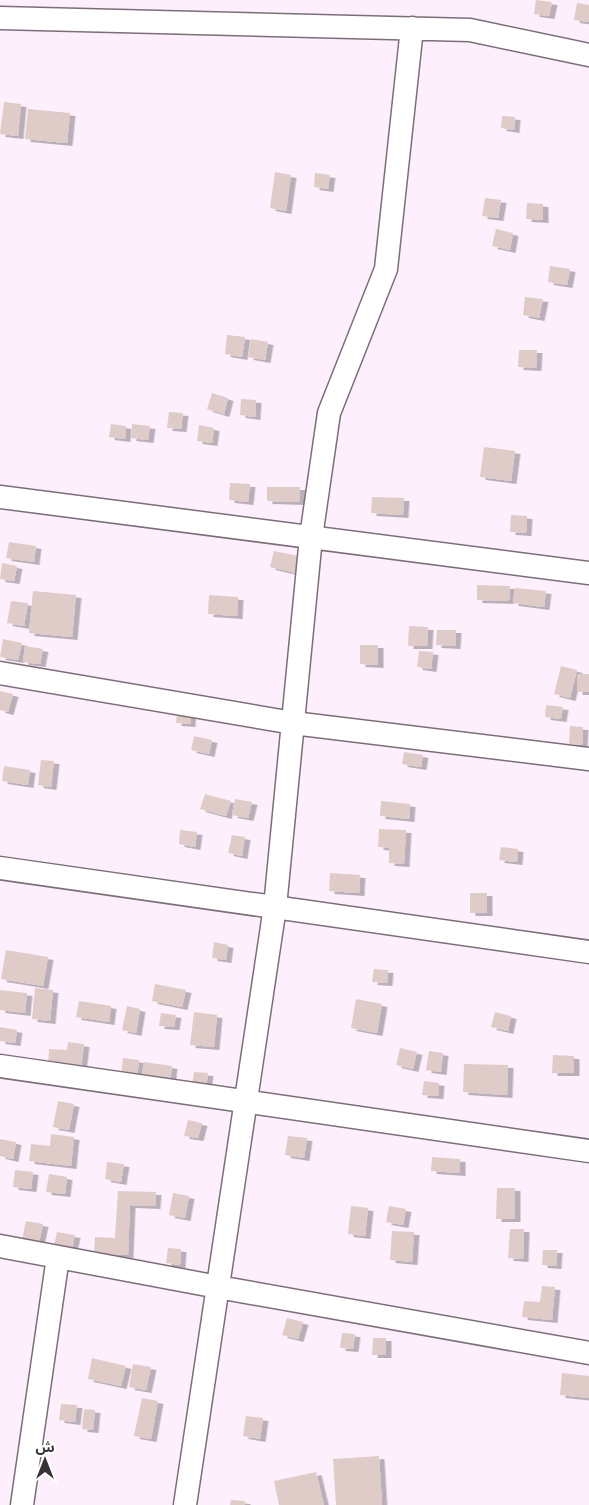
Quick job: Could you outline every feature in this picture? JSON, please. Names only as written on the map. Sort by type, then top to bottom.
[{"type":"street","points":[[0,18],[470,30],[589,55]]},
{"type":"street","points":[[185,1505],[275,907],[311,537],[329,413],[386,269],[412,28]]},
{"type":"street","points":[[0,498],[589,573]]},
{"type":"street","points":[[0,673],[293,723],[589,759]]},
{"type":"street","points":[[0,868],[589,952]]},
{"type":"street","points":[[0,1066],[589,1151]]},
{"type":"street","points":[[0,1246],[589,1353]]},
{"type":"street","points":[[22,1505],[58,1257]]},
{"type":"building","points":[[536,0],[552,2],[549,16],[534,14]]},
{"type":"building","points":[[577,3],[589,5],[589,22],[574,20]]},
{"type":"building","points":[[4,102],[21,104],[18,136],[0,134]]},
{"type":"building","points":[[28,109],[70,113],[67,143],[25,139]]},
{"type":"building","points":[[502,116],[515,117],[514,130],[501,128]]},
{"type":"building","points":[[275,172],[291,175],[286,211],[270,208]]},
{"type":"building","points":[[315,173],[330,175],[328,189],[314,187]]},
{"type":"building","points":[[485,198],[501,200],[498,218],[482,216]]},
{"type":"building","points":[[527,203],[543,204],[543,220],[526,219]]},
{"type":"building","points":[[496,229],[513,233],[510,250],[492,246]]},
{"type":"building","points":[[550,266],[570,269],[567,285],[548,282]]},
{"type":"building","points":[[525,297],[543,299],[539,318],[523,315]]},
{"type":"building","points":[[227,335],[245,337],[242,357],[225,354]]},
{"type":"building","points":[[251,339],[268,342],[265,360],[248,357]]},
{"type":"building","points":[[519,350],[537,350],[536,368],[518,367]]},
{"type":"building","points":[[212,393],[228,398],[224,414],[207,409]]},
{"type":"building","points":[[241,399],[256,400],[255,417],[240,415]]},
{"type":"building","points":[[169,412],[183,413],[181,429],[167,428]]},
{"type":"building","points":[[111,424],[126,426],[125,439],[109,437]]},
{"type":"building","points":[[132,424],[150,426],[148,440],[131,438]]},
{"type":"building","points":[[199,425],[214,428],[212,443],[197,441]]},
{"type":"building","points":[[484,447],[515,451],[511,481],[480,477]]},
{"type":"building","points":[[230,483],[250,484],[248,502],[229,500]]},
{"type":"building","points":[[267,487],[300,487],[299,502],[267,501]]},
{"type":"building","points":[[372,497],[404,498],[403,515],[371,513]]},
{"type":"building","points":[[511,515],[527,516],[526,533],[510,532]]},
{"type":"building","points":[[9,542],[36,546],[34,562],[6,558]]},
{"type":"building","points":[[274,551],[303,557],[300,574],[270,567]]},
{"type":"building","points":[[2,563],[17,566],[14,581],[0,579]]},
{"type":"building","points":[[477,585],[510,586],[509,601],[477,600]]},
{"type":"building","points":[[515,588],[546,591],[544,607],[513,603]]},
{"type":"building","points":[[33,591],[76,595],[72,637],[29,633]]},
{"type":"building","points":[[209,595],[238,597],[237,616],[208,614]]},
{"type":"building","points":[[11,601],[28,603],[24,626],[7,623]]},
{"type":"building","points":[[409,626],[428,627],[427,646],[408,646]]},
{"type":"building","points":[[437,630],[456,630],[455,646],[436,645]]},
{"type":"building","points":[[3,639],[22,643],[18,660],[0,657]]},
{"type":"building","points":[[360,645],[378,645],[378,665],[360,664]]},
{"type":"building","points":[[25,646],[43,649],[40,664],[23,662]]},
{"type":"building","points":[[419,651],[433,652],[431,669],[417,667]]},
{"type":"building","points":[[561,666],[577,670],[570,698],[554,694]]},
{"type":"building","points":[[578,674],[589,674],[589,692],[577,692]]},
{"type":"building","points":[[0,691],[13,694],[8,712],[0,710]]},
{"type":"building","points":[[178,704],[191,705],[190,724],[176,723]]},
{"type":"building","points":[[546,705],[563,707],[561,719],[545,717]]},
{"type":"building","points":[[570,726],[583,727],[582,745],[569,744]]},
{"type":"building","points":[[194,736],[212,740],[209,754],[191,750]]},
{"type":"building","points":[[404,752],[423,755],[421,767],[402,764]]},
{"type":"building","points":[[41,760],[54,761],[51,787],[38,785]]},
{"type":"building","points":[[4,766],[30,770],[28,785],[2,781]]},
{"type":"building","points":[[205,794],[231,801],[226,816],[200,809]]},
{"type":"building","points":[[235,799],[252,802],[248,818],[232,815]]},
{"type":"building","points":[[381,801],[410,804],[409,819],[380,816]]},
{"type":"building","points":[[379,829],[406,830],[404,864],[389,863],[389,848],[378,847]]},
{"type":"building","points":[[180,830],[197,832],[195,847],[179,844]]},
{"type":"building","points":[[232,835],[245,837],[242,856],[228,853]]},
{"type":"building","points":[[501,847],[518,849],[517,862],[499,860]]},
{"type":"building","points":[[330,873],[360,875],[359,893],[329,891]]},
{"type":"building","points":[[470,893],[487,893],[487,913],[470,913]]},
{"type":"building","points":[[214,942],[228,945],[226,960],[212,958]]},
{"type":"building","points":[[6,950],[48,957],[43,986],[1,979]]},
{"type":"building","points":[[374,969],[388,970],[387,983],[372,982]]},
{"type":"building","points":[[155,984],[186,990],[182,1007],[152,1001]]},
{"type":"building","points":[[35,988],[53,990],[50,1021],[32,1019]]},
{"type":"building","points":[[0,990],[27,993],[25,1013],[0,1010]]},
{"type":"building","points":[[356,999],[382,1004],[377,1033],[351,1028]]},
{"type":"building","points":[[79,1001],[111,1006],[109,1022],[76,1017]]},
{"type":"building","points":[[127,1006],[140,1009],[136,1033],[122,1030]]},
{"type":"building","points":[[194,1012],[217,1015],[214,1047],[190,1045]]},
{"type":"building","points":[[495,1012],[511,1016],[508,1031],[491,1027]]},
{"type":"building","points":[[161,1013],[176,1015],[174,1027],[159,1026]]},
{"type":"building","points":[[0,1027],[17,1030],[15,1043],[0,1041]]},
{"type":"building","points":[[68,1042],[84,1044],[81,1069],[48,1066],[49,1049],[67,1050]]},
{"type":"building","points":[[400,1048],[417,1052],[413,1069],[396,1065]]},
{"type":"building","points":[[429,1051],[443,1053],[441,1072],[426,1070]]},
{"type":"building","points":[[553,1055],[574,1056],[574,1073],[552,1073]]},
{"type":"building","points":[[123,1058],[139,1060],[137,1077],[121,1075]]},
{"type":"building","points":[[144,1062],[172,1066],[170,1083],[141,1079]]},
{"type":"building","points":[[464,1064],[508,1065],[507,1095],[463,1092]]},
{"type":"building","points":[[194,1072],[208,1073],[206,1088],[192,1086]]},
{"type":"building","points":[[424,1081],[439,1083],[438,1096],[422,1095]]},
{"type":"building","points":[[58,1101],[74,1104],[69,1130],[53,1127]]},
{"type":"building","points":[[188,1120],[202,1123],[198,1138],[184,1136]]},
{"type":"building","points":[[51,1134],[74,1137],[71,1166],[29,1161],[31,1144],[50,1146]]},
{"type":"building","points":[[288,1136],[307,1138],[304,1158],[285,1155]]},
{"type":"building","points":[[0,1139],[16,1142],[13,1159],[0,1156]]},
{"type":"building","points":[[432,1157],[460,1159],[460,1173],[431,1171]]},
{"type":"building","points":[[107,1162],[124,1164],[121,1182],[105,1179]]},
{"type":"building","points":[[15,1170],[33,1172],[31,1189],[13,1187]]},
{"type":"building","points":[[49,1174],[67,1177],[65,1194],[46,1192]]},
{"type":"building","points":[[497,1188],[515,1188],[515,1219],[496,1219]]},
{"type":"building","points":[[118,1191],[156,1192],[155,1206],[130,1205],[128,1255],[94,1253],[95,1237],[115,1238]]},
{"type":"building","points":[[173,1193],[189,1196],[185,1218],[169,1215]]},
{"type":"building","points":[[351,1206],[368,1208],[365,1236],[348,1234]]},
{"type":"building","points":[[389,1206],[406,1209],[403,1225],[386,1222]]},
{"type":"building","points":[[26,1221],[43,1224],[39,1243],[22,1240]]},
{"type":"building","points":[[510,1229],[524,1229],[523,1259],[508,1258]]},
{"type":"building","points":[[392,1231],[414,1232],[412,1262],[390,1260]]},
{"type":"building","points":[[57,1232],[75,1235],[72,1249],[54,1246]]},
{"type":"building","points":[[168,1248],[181,1249],[180,1265],[166,1263]]},
{"type":"building","points":[[543,1250],[557,1250],[556,1266],[542,1265]]},
{"type":"building","points":[[542,1286],[555,1287],[552,1320],[522,1317],[524,1301],[540,1302]]},
{"type":"building","points":[[287,1318],[303,1322],[298,1339],[282,1335]]},
{"type":"building","points":[[342,1333],[355,1334],[353,1349],[340,1348]]},
{"type":"building","points":[[373,1338],[386,1338],[386,1355],[372,1355]]},
{"type":"building","points":[[92,1358],[126,1366],[121,1386],[88,1379]]},
{"type":"building","points":[[133,1364],[151,1367],[146,1390],[129,1387]]},
{"type":"building","points":[[562,1373],[589,1376],[589,1398],[560,1395]]},
{"type":"building","points":[[142,1398],[158,1401],[151,1439],[134,1436]]},
{"type":"building","points":[[61,1404],[77,1405],[75,1422],[59,1420]]},
{"type":"building","points":[[84,1409],[95,1410],[93,1430],[82,1429]]},
{"type":"building","points":[[246,1416],[263,1418],[260,1439],[243,1436]]},
{"type":"building","points":[[379,1456],[382,1505],[336,1505],[333,1459]]},
{"type":"building","points":[[316,1472],[324,1505],[279,1505],[274,1481]]},
{"type":"building","points":[[231,1500],[245,1501],[245,1505],[230,1505]]}]
